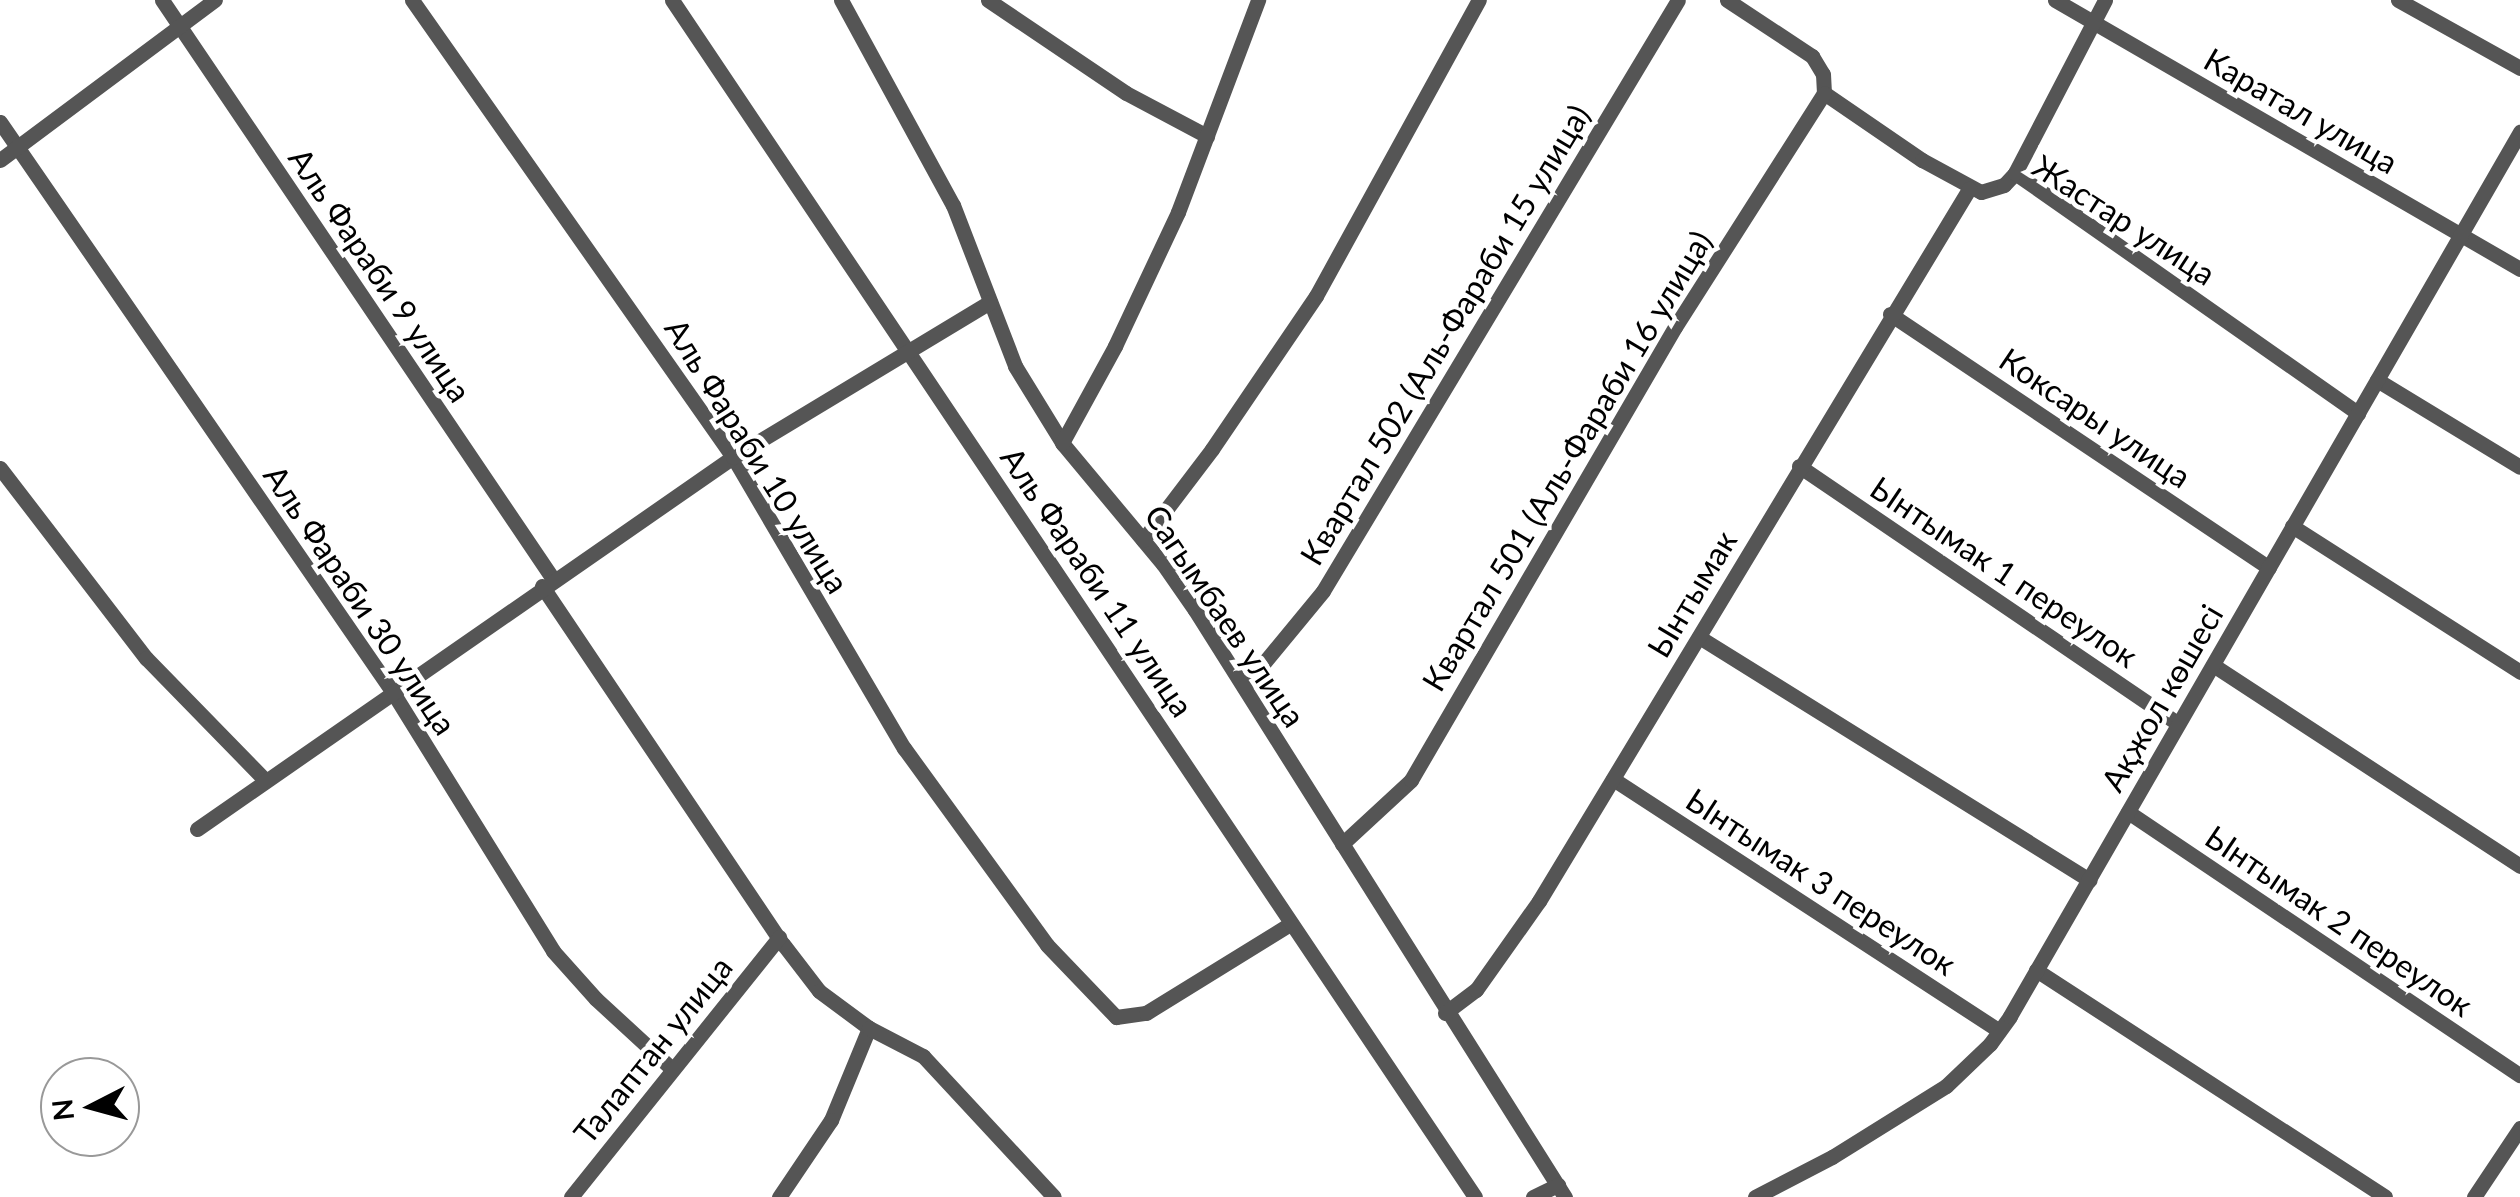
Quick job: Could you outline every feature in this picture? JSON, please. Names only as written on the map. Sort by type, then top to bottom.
[{"type":"street","name":"Аль Фараби 9 улица","points":[[162,0],[779,937],[819,990],[869,1028],[923,1056],[1054,1197]]},
{"type":"street","points":[[0,160],[215,0]]},
{"type":"street","name":"Аль Фараби 10 улица","points":[[412,0],[732,457],[904,748],[1047,945],[1116,1018],[1130,1019],[1146,1013],[1290,924]]},
{"type":"street","name":"Аль Фараби 11 улица","points":[[672,0],[1475,1197]]},
{"type":"street","name":"Сагымбаев улица","points":[[841,0],[953,205],[1015,366],[1062,443],[1143,540],[1244,688],[1445,1013],[1561,1191]]},
{"type":"street","points":[[988,0],[1096,75],[1207,136]]},
{"type":"street","points":[[1062,443],[1115,346],[1178,212],[1258,0]]},
{"type":"street","points":[[1143,540],[1212,450],[1316,296],[1479,0]]},
{"type":"street","name":"Квартал 502 (Аль-Фараби 15 улица)","points":[[1244,688],[1323,592],[1678,0]]},
{"type":"street","points":[[1727,0],[1812,56],[1822,74],[1824,93],[1970,189]]},
{"type":"street","name":"Каратал улица","points":[[2055,0],[2520,269]]},
{"type":"street","points":[[2014,173],[2050,112],[2105,0]]},
{"type":"street","points":[[2398,0],[2520,68]]},
{"type":"street","name":"Квартал 501 (Аль-Фараби 16 улица)","points":[[1342,844],[1410,780],[1674,326],[1824,93]]},
{"type":"street","name":"Аль Фараби 30 улица","points":[[0,122],[392,691],[552,952],[596,1000],[672,1069]]},
{"type":"street","name":"Ақжол көшесі","points":[[1755,1197],[1832,1157],[1946,1086],[1999,1031],[2520,132]]},
{"type":"street","name":"Жастар улица","points":[[1970,189],[1993,191],[2014,173],[2358,412]]},
{"type":"street","name":"Ынтымак","points":[[1445,1013],[1476,990],[1498,963],[1613,779],[1890,314],[1970,189]]},
{"type":"street","points":[[196,829],[732,457],[990,302]]},
{"type":"street","name":"Коксары улица","points":[[1890,314],[2268,568]]},
{"type":"street","points":[[2377,380],[2520,467]]},
{"type":"street","name":"Ынтымак 1 переулок","points":[[1799,466],[2178,724]]},
{"type":"street","points":[[0,468],[146,658],[265,780]]},
{"type":"street","points":[[2292,526],[2520,672]]},
{"type":"street","points":[[1698,637],[2088,880]]},
{"type":"street","points":[[2212,665],[2520,866]]},
{"type":"street","name":"Ынтымак 3 переулок","points":[[1613,779],[1999,1031]]},
{"type":"street","name":"Ынтымак 2 переулок","points":[[2128,812],[2520,1075]]},
{"type":"street","name":"Талаптан улица","points":[[571,1197],[779,937]]},
{"type":"street","points":[[2036,970],[2386,1197]]},
{"type":"street","points":[[778,1197],[831,1120],[869,1028]]},
{"type":"street","points":[[2474,1197],[2520,1128]]},
{"type":"street","points":[[1532,1197],[1561,1191]]}]
